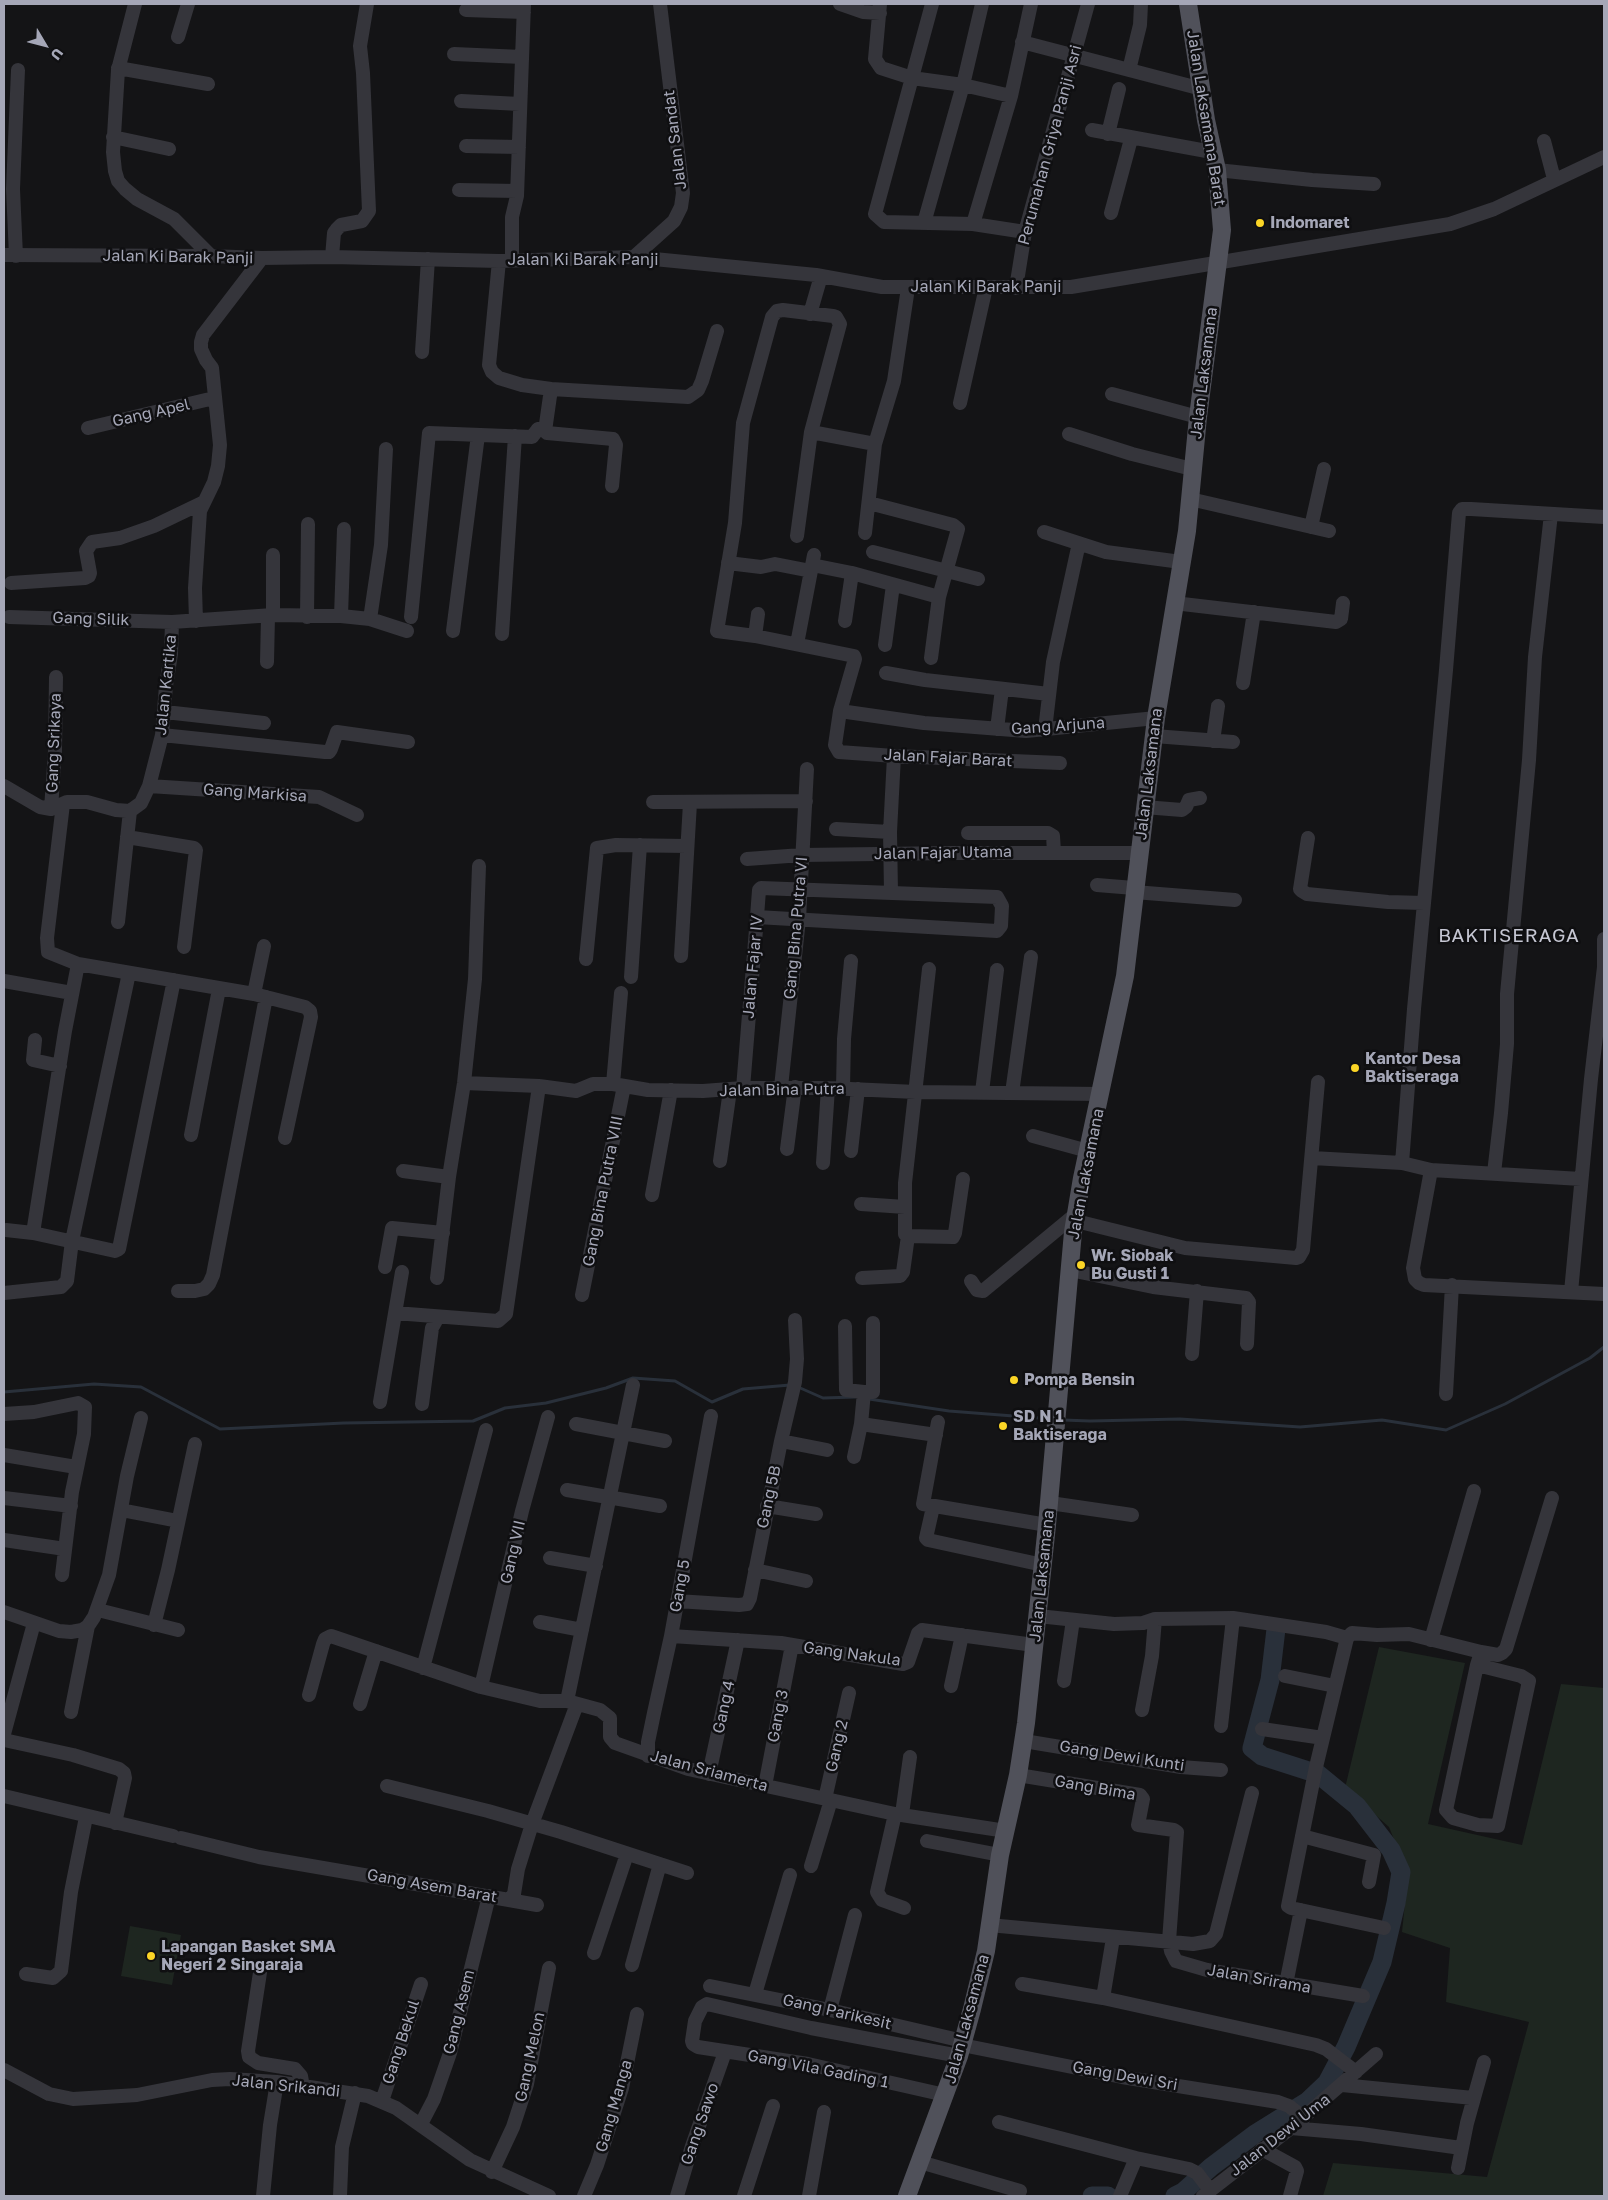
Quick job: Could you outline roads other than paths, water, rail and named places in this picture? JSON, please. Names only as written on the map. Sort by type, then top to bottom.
[{"type":"main road","name":"Jalan Laksamana Barat","points":[[1188,4],[1212,152],[1217,170],[1222,230],[1218,262]]},
{"type":"main road","name":"Jalan Laksamana","points":[[907,2196],[962,2047],[982,1974],[1000,1855],[1024,1741],[1048,1525],[1076,1217],[1125,976],[1138,853],[1156,718],[1190,499],[1198,417],[1218,262]]},
{"type":"street","points":[[135,4],[118,68],[113,137],[113,152],[118,181],[137,199],[179,223],[211,256]]},
{"type":"street","points":[[178,37],[188,4]]},
{"type":"street","points":[[332,257],[334,233],[337,229],[341,225],[362,221],[369,212],[363,73],[360,46],[367,4]]},
{"type":"street","name":"Jalan Sandat","points":[[634,257],[674,221],[681,207],[682,193],[660,4]]},
{"type":"street","points":[[840,4],[863,12],[880,8],[875,59],[877,64],[885,70],[912,78],[962,85],[1011,96]]},
{"type":"street","points":[[932,4],[875,214],[884,222],[973,224],[1025,232]]},
{"type":"street","points":[[924,223],[982,4]]},
{"type":"street","points":[[973,224],[1011,96],[1031,4]]},
{"type":"street","name":"Perumahan Griya Panji Asri","points":[[1016,288],[1025,232],[1088,4]]},
{"type":"street","points":[[1129,70],[1140,25],[1141,4]]},
{"type":"street","points":[[466,10],[524,8],[517,191],[489,366],[492,372],[499,378],[551,389],[688,397],[698,390],[702,381],[717,331]]},
{"type":"street","points":[[1022,42],[1202,90]]},
{"type":"street","points":[[454,54],[522,57]]},
{"type":"street","points":[[118,68],[140,70],[208,84]]},
{"type":"street","points":[[10,256],[18,70]]},
{"type":"street","points":[[1108,134],[1119,89]]},
{"type":"street","points":[[461,101],[520,104]]},
{"type":"street","points":[[1092,130],[1131,139],[1212,152]]},
{"type":"street","points":[[113,137],[169,149]]},
{"type":"street","points":[[1111,213],[1131,139]]},
{"type":"street","points":[[1544,141],[1554,180]]},
{"type":"street","points":[[466,146],[519,147]]},
{"type":"street","name":"Jalan Ki Barak Panji","points":[[10,256],[211,256],[506,260],[634,257],[821,276],[882,287],[1071,287],[1450,224],[1494,209],[1604,157]]},
{"type":"street","points":[[1217,170],[1312,180],[1374,184]]},
{"type":"street","points":[[459,190],[517,191]]},
{"type":"street","name":"Jalan Kartika","points":[[130,811],[141,803],[149,786],[162,735],[171,654],[172,622],[196,621],[196,545],[200,511],[214,482],[220,445],[212,368],[201,349],[203,335],[262,258]]},
{"type":"street","points":[[422,352],[428,259]]},
{"type":"street","points":[[810,314],[821,276]]},
{"type":"street","points":[[865,533],[870,503],[875,444],[894,381],[908,288]]},
{"type":"street","points":[[960,402],[986,288]]},
{"type":"street","points":[[797,536],[811,432],[840,324],[836,317],[833,316],[783,310],[777,311],[772,317],[743,423],[735,523],[717,630],[850,653],[855,657],[840,711],[924,723],[997,729]]},
{"type":"street","points":[[551,389],[545,428],[548,433],[613,439],[616,445],[612,486]]},
{"type":"street","points":[[1112,394],[1198,417]]},
{"type":"street","name":"Gang Apel","points":[[88,428],[214,398]]},
{"type":"street","points":[[412,617],[429,433],[532,437],[538,429],[545,428]]},
{"type":"street","points":[[811,432],[875,444]]},
{"type":"street","points":[[1069,434],[1132,454],[1192,469]]},
{"type":"street","points":[[453,632],[478,435]]},
{"type":"street","points":[[502,634],[515,436]]},
{"type":"street","points":[[370,620],[381,545],[386,449]]},
{"type":"street","points":[[1311,527],[1324,469]]},
{"type":"street","points":[[1190,499],[1329,531]]},
{"type":"street","points":[[11,583],[85,578],[89,576],[90,572],[86,551],[92,542],[120,538],[154,526],[204,502]]},
{"type":"street","points":[[870,503],[956,527],[958,533],[948,572],[939,597],[931,658]]},
{"type":"street","points":[[1402,1163],[1414,1008],[1459,513],[1462,509],[1471,508],[1604,517]]},
{"type":"street","points":[[1494,1173],[1507,1044],[1507,994],[1529,760],[1535,657],[1551,514]]},
{"type":"street","points":[[307,617],[308,524]]},
{"type":"street","points":[[341,616],[344,529]]},
{"type":"street","points":[[1044,532],[1106,552],[1181,562]]},
{"type":"street","points":[[1045,730],[1053,662],[1079,543]]},
{"type":"street","points":[[873,552],[978,579]]},
{"type":"street","points":[[268,662],[273,555]]},
{"type":"street","points":[[728,563],[761,567],[775,564],[812,563],[939,597]]},
{"type":"street","points":[[797,644],[812,563]]},
{"type":"street","points":[[845,621],[852,573]]},
{"type":"street","points":[[885,646],[893,585]]},
{"type":"street","points":[[1174,603],[1336,622],[1341,619],[1343,602]]},
{"type":"street","points":[[1243,683],[1254,612]]},
{"type":"street","points":[[755,636],[758,614]]},
{"type":"street","points":[[196,621],[270,616],[341,616],[370,620],[407,631]]},
{"type":"street","name":"Gang Silik","points":[[9,617],[172,622]]},
{"type":"street","points":[[886,673],[1049,694]]},
{"type":"street","name":"Gang Srikaya","points":[[56,677],[55,751],[57,806],[47,947],[52,954],[64,956],[78,964]]},
{"type":"street","name":"Gang Arjuna","points":[[1002,689],[997,729],[1045,730],[1156,718]]},
{"type":"street","points":[[1213,741],[1218,706]]},
{"type":"street","name":"Jalan Fajar Barat","points":[[840,711],[835,745],[837,750],[842,752],[1060,763]]},
{"type":"street","points":[[165,712],[264,723]]},
{"type":"street","points":[[162,735],[325,752],[329,752],[331,749],[337,732],[408,742]]},
{"type":"street","points":[[1154,736],[1233,742]]},
{"type":"street","points":[[891,892],[892,854],[890,832],[894,756]]},
{"type":"street","name":"Gang Bina Putra VI","points":[[781,1087],[802,889],[802,855],[808,769]]},
{"type":"street","points":[[4,786],[40,807],[57,806],[68,802],[87,802],[116,810],[130,811],[118,922]]},
{"type":"street","name":"Gang Markisa","points":[[149,786],[319,797],[357,815]]},
{"type":"street","points":[[1144,807],[1182,810],[1186,807],[1189,800],[1200,798]]},
{"type":"street","points":[[653,802],[806,801]]},
{"type":"street","points":[[681,956],[690,803]]},
{"type":"street","points":[[836,829],[890,832]]},
{"type":"street","points":[[968,833],[1048,833],[1053,836],[1054,852]]},
{"type":"street","points":[[127,838],[194,848],[196,850],[184,947]]},
{"type":"street","points":[[1308,838],[1300,889],[1307,894],[1388,902],[1424,903]]},
{"type":"street","points":[[586,959],[595,852],[599,847],[616,844],[687,846]]},
{"type":"street","points":[[631,977],[640,845]]},
{"type":"street","name":"Jalan Fajar Utama","points":[[747,859],[802,855],[1138,853]]},
{"type":"street","points":[[437,1278],[464,1083],[475,979],[480,866]]},
{"type":"street","points":[[1097,885],[1235,900]]},
{"type":"street","name":"Jalan Fajar IV","points":[[720,1161],[736,1089],[759,890],[762,888],[802,889]]},
{"type":"street","points":[[757,917],[997,931],[1001,926],[1002,906],[997,897],[802,889]]},
{"type":"street","points":[[1571,1292],[1604,967],[1604,939]]},
{"type":"street","points":[[178,1291],[195,1292],[204,1289],[212,1275],[260,996],[264,946]]},
{"type":"street","points":[[1012,1092],[1031,957]]},
{"type":"street","points":[[843,1088],[844,1039],[851,961]]},
{"type":"street","points":[[33,1233],[78,964],[219,988],[305,1006],[310,1011],[311,1017],[285,1138]]},
{"type":"street","points":[[862,1278],[900,1276],[903,1272],[908,1236],[905,1234],[905,1207],[929,969]]},
{"type":"street","points":[[982,1092],[997,970]]},
{"type":"street","points":[[4,1293],[61,1287],[66,1281],[72,1241],[129,973]]},
{"type":"street","points":[[6,1230],[33,1233],[115,1251],[119,1249],[174,980]]},
{"type":"street","points":[[4,981],[72,994]]},
{"type":"street","points":[[191,1135],[219,988]]},
{"type":"street","name":"Gang Bina Putra VIII","points":[[582,1295],[619,1085],[621,993]]},
{"type":"street","points":[[35,1040],[33,1060],[60,1066]]},
{"type":"street","points":[[971,1281],[977,1290],[983,1291],[1076,1217],[1185,1248],[1296,1258],[1303,1250],[1318,1082]]},
{"type":"street","name":"Jalan Bina Putra","points":[[464,1083],[539,1086],[576,1091],[593,1084],[619,1085],[648,1090],[781,1087],[916,1092],[1101,1094]]},
{"type":"street","points":[[395,1313],[498,1320],[506,1314],[539,1086]]},
{"type":"street","points":[[787,1149],[795,1088]]},
{"type":"street","points":[[823,1163],[828,1088]]},
{"type":"street","points":[[851,1151],[858,1089]]},
{"type":"street","points":[[652,1195],[671,1090]]},
{"type":"street","points":[[1033,1136],[1088,1151]]},
{"type":"street","points":[[1312,1158],[1402,1163],[1431,1170],[1581,1179]]},
{"type":"street","points":[[1431,1170],[1413,1274],[1415,1279],[1424,1285],[1604,1294]]},
{"type":"street","points":[[403,1171],[450,1177]]},
{"type":"street","points":[[908,1236],[953,1237],[963,1179]]},
{"type":"street","points":[[861,1204],[905,1207]]},
{"type":"street","points":[[385,1268],[392,1228],[443,1233]]},
{"type":"street","points":[[1070,1270],[1153,1288],[1198,1291],[1248,1299],[1250,1302],[1247,1344]]},
{"type":"street","points":[[380,1402],[402,1272]]},
{"type":"street","points":[[1446,1394],[1452,1285]]},
{"type":"street","points":[[1192,1354],[1198,1291]]},
{"type":"street","points":[[422,1404],[432,1328],[438,1317]]},
{"type":"street","name":"Gang 5B","points":[[677,1602],[747,1604],[794,1386],[797,1359],[795,1320]]},
{"type":"street","points":[[845,1326],[846,1390],[873,1392],[873,1323]]},
{"type":"street","name":"Gang Asem Barat","points":[[4,1796],[259,1857],[509,1900],[514,1894],[518,1869],[572,1703],[582,1630],[608,1497],[633,1385]]},
{"type":"street","points":[[854,1457],[861,1424],[864,1392]]},
{"type":"street","points":[[4,1414],[34,1412],[64,1405],[82,1405],[86,1411],[86,1420],[76,1467],[62,1575]]},
{"type":"street","name":"Gang 5","points":[[648,1756],[648,1742],[671,1636],[710,1416]]},
{"type":"street","name":"Gang VII","points":[[481,1687],[522,1511],[548,1417]]},
{"type":"street","points":[[70,1712],[88,1626],[98,1610],[109,1575],[127,1476],[141,1418]]},
{"type":"street","points":[[576,1424],[665,1441]]},
{"type":"street","points":[[861,1424],[937,1428],[922,1501],[925,1505],[1048,1525]]},
{"type":"street","points":[[423,1668],[486,1430]]},
{"type":"street","points":[[781,1441],[827,1450]]},
{"type":"street","points":[[154,1625],[195,1444]]},
{"type":"street","points":[[4,1455],[76,1467]]},
{"type":"street","points":[[567,1490],[660,1506]]},
{"type":"street","points":[[1431,1640],[1474,1492]]},
{"type":"street","points":[[4,1498],[71,1506]]},
{"type":"street","points":[[1479,1658],[1498,1655],[1506,1649],[1552,1498]]},
{"type":"street","points":[[1050,1503],[1132,1515]]},
{"type":"street","points":[[767,1506],[816,1514]]},
{"type":"street","points":[[933,1507],[926,1538],[928,1540],[1043,1565]]},
{"type":"street","points":[[121,1510],[178,1521]]},
{"type":"street","points":[[4,1540],[65,1549]]},
{"type":"street","points":[[550,1558],[596,1566]]},
{"type":"street","points":[[755,1570],[806,1581]]},
{"type":"street","points":[[98,1610],[178,1630]]},
{"type":"street","points":[[4,1612],[59,1631],[77,1632],[88,1626]]},
{"type":"street","points":[[1038,1616],[1114,1624],[1143,1623],[1155,1619],[1233,1618],[1326,1632],[1347,1638]]},
{"type":"street","points":[[1221,1726],[1233,1618]]},
{"type":"street","points":[[1142,1710],[1152,1656],[1155,1619]]},
{"type":"street","points":[[1064,1681],[1073,1620]]},
{"type":"street","points":[[540,1622],[582,1630]]},
{"type":"street","points":[[4,1734],[34,1623]]},
{"type":"street","name":"Gang Nakula","points":[[671,1636],[792,1645],[903,1664],[908,1662],[918,1633],[922,1630],[1034,1645]]},
{"type":"street","points":[[1384,1928],[1290,1908],[1288,1906],[1316,1767],[1347,1638],[1352,1633],[1378,1636],[1408,1634],[1431,1640],[1479,1658],[1529,1681],[1498,1826],[1478,1824],[1453,1818],[1446,1810],[1479,1658]]},
{"type":"street","points":[[951,1686],[962,1635]]},
{"type":"street","name":"Jalan Sriamerta","points":[[309,1695],[323,1644],[328,1637],[364,1646],[376,1652],[481,1687],[540,1701],[572,1703],[606,1713],[610,1718],[610,1737],[616,1743],[648,1756],[709,1774],[898,1814],[1006,1831]]},
{"type":"street","name":"Gang 4","points":[[709,1774],[738,1640]]},
{"type":"street","name":"Gang 3","points":[[765,1786],[792,1645]]},
{"type":"street","points":[[360,1704],[376,1652]]},
{"type":"street","points":[[1284,1676],[1335,1686]]},
{"type":"street","name":"Gang 2","points":[[810,1866],[828,1799],[849,1693]]},
{"type":"street","points":[[1262,1729],[1323,1738]]},
{"type":"street","points":[[4,1740],[73,1755],[119,1769],[124,1773],[125,1778],[115,1823]]},
{"type":"street","name":"Gang Dewi Kunti","points":[[1024,1741],[1181,1767],[1221,1770]]},
{"type":"street","points":[[904,1908],[882,1900],[877,1892],[898,1814],[910,1757]]},
{"type":"street","name":"Gang Bima","points":[[1018,1775],[1140,1794],[1143,1799],[1138,1825],[1177,1832],[1169,1942]]},
{"type":"street","points":[[387,1786],[532,1824],[687,1873]]},
{"type":"street","name":"Jalan Srirama","points":[[989,1925],[1193,1944],[1210,1941],[1216,1934],[1252,1793]]},
{"type":"street","points":[[26,1974],[53,1978],[61,1971],[71,1892],[86,1817]]},
{"type":"street","points":[[1302,1836],[1374,1855],[1369,1882]]},
{"type":"street","points":[[927,1841],[1000,1855]]},
{"type":"street","points":[[594,1953],[627,1854]]},
{"type":"street","points":[[632,1965],[660,1864]]},
{"type":"street","points":[[755,1994],[790,1875]]},
{"type":"street","name":"Gang Asem","points":[[421,2124],[434,2099],[450,2053],[489,1896]]},
{"type":"street","points":[[509,1900],[537,1905]]},
{"type":"street","points":[[1286,1984],[1301,1910]]},
{"type":"street","points":[[830,2010],[856,1916]]},
{"type":"street","points":[[1102,1998],[1113,1938]]},
{"type":"street","name":"Jalan Srirama","points":[[1169,1942],[1174,1957],[1182,1964],[1286,1984],[1364,1996]]},
{"type":"street","points":[[261,1966],[248,2051],[250,2057],[258,2064],[295,2069],[301,2076],[303,2086]]},
{"type":"street","name":"Gang Melon","points":[[492,2172],[513,2127],[527,2084],[549,1968]]},
{"type":"street","name":"Gang Bekul","points":[[382,2101],[421,1984]]},
{"type":"street","points":[[1022,1984],[1102,1998],[1316,2045],[1331,2053],[1351,2068]]},
{"type":"street","name":"Gang Parikesit","points":[[710,1986],[830,2010],[962,2047]]},
{"type":"street","name":"Gang Vila Gading 1","points":[[945,2095],[817,2066],[698,2047],[692,2043],[695,2021],[702,2007],[707,2004],[811,2028],[962,2047]]},
{"type":"street","name":"Gang Manga","points":[[584,2196],[597,2165],[622,2088],[637,2014]]},
{"type":"street","name":"Gang Dewi Sri","points":[[962,2047],[1122,2077],[1278,2102],[1297,2112]]},
{"type":"street","name":"Gang Sawo","points":[[677,2196],[692,2146],[725,2052]]},
{"type":"street","name":"Jalan Dewi Uma","points":[[1203,2185],[1262,2149],[1291,2128],[1297,2112],[1342,2085],[1351,2068],[1376,2054]]},
{"type":"street","points":[[1458,2168],[1473,2098],[1484,2062]]},
{"type":"street","name":"Jalan Srikandi","points":[[4,2070],[49,2094],[73,2099],[138,2095],[212,2080],[252,2079],[355,2093],[382,2101],[421,2124],[470,2160],[492,2172],[549,2196]]},
{"type":"street","points":[[263,2196],[270,2125],[277,2082]]},
{"type":"street","points":[[1342,2085],[1473,2098]]},
{"type":"street","points":[[340,2196],[342,2147],[355,2093]]},
{"type":"street","points":[[744,2196],[773,2106]]},
{"type":"street","points":[[809,2196],[824,2112]]},
{"type":"street","points":[[999,2122],[1136,2158],[1189,2169],[1203,2185]]},
{"type":"street","points":[[1291,2128],[1361,2134],[1461,2148]]},
{"type":"street","points":[[1262,2149],[1295,2166],[1297,2171],[1290,2196]]},
{"type":"street","points":[[1121,2195],[1136,2158]]},
{"type":"street","points":[[920,2162],[1020,2191]]},
{"type":"waterway","points":[[1063,1420],[1180,1419],[1300,1427],[1382,1420],[1446,1430],[1505,1404],[1590,1358],[1604,1347]]},
{"type":"waterway","points":[[4,1392],[94,1384],[141,1387],[220,1429],[344,1423],[473,1421],[505,1408],[546,1403],[606,1388],[633,1378],[675,1381],[712,1402],[743,1389],[790,1385]]},
{"type":"waterway","points":[[798,1387],[823,1398],[855,1397]]},
{"type":"waterway","points":[[869,1399],[949,1411],[1052,1419]]},
{"type":"waterway","points":[[1175,2196],[1183,2192],[1211,2167],[1255,2134],[1308,2101],[1327,2083],[1346,2047],[1382,1962],[1396,1903],[1401,1872],[1391,1850],[1357,1806],[1318,1774],[1262,1756],[1252,1748],[1270,1680],[1276,1629]]},
{"type":"waterway","points":[[1092,2196],[1108,2196]]},
{"type":"place","name":"Indomaret","points":[[1260,223]]},
{"type":"place","name":"Kantor Desa Baktiseraga","points":[[1355,1068]]},
{"type":"place","name":"Wr. Siobak Bu Gusti 1","points":[[1081,1265]]},
{"type":"place","name":"Pompa Bensin","points":[[1014,1380]]},
{"type":"place","name":"SD N 1 Baktiseraga","points":[[1003,1426]]},
{"type":"place","name":"Lapangan Basket SMA Negeri 2 Singaraja","points":[[151,1956]]},
{"type":"district","name":"BAKTISERAGA","points":[[1509,936]]}]
